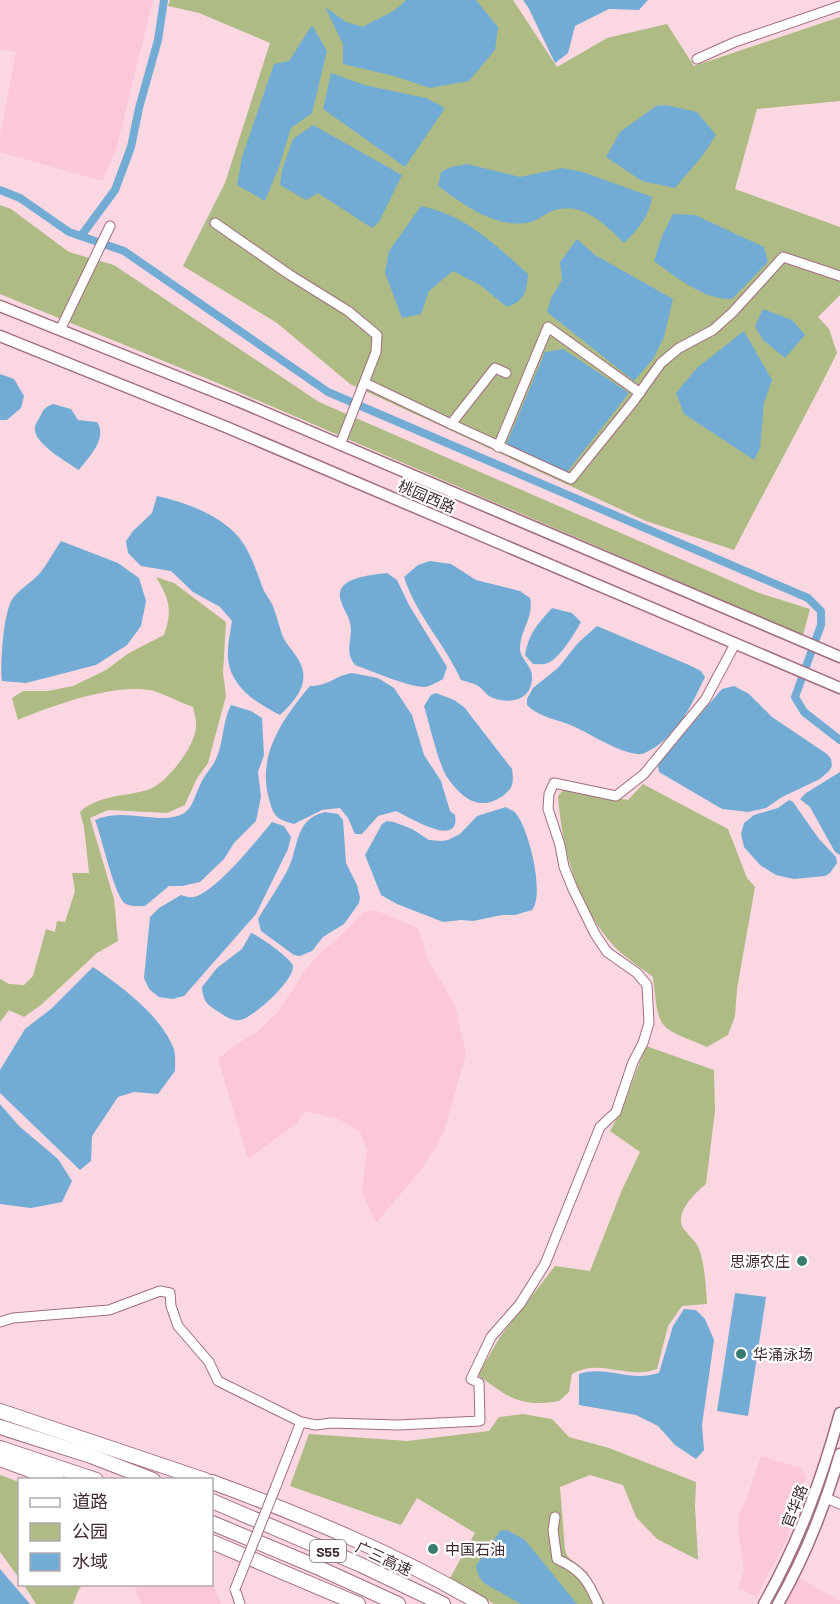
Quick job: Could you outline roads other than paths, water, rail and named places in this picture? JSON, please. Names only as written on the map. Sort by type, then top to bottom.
[{"type":"highway","points":[[0,1411],[202,1478]]},
{"type":"highway","points":[[0,1427],[150,1478]]},
{"type":"highway","points":[[0,1448],[93,1478]]},
{"type":"highway","points":[[0,1459],[54,1478]]},
{"type":"highway","points":[[213,1482],[270,1503],[381,1552],[482,1604]]},
{"type":"highway","name":"广三高速","points":[[213,1501],[351,1561],[443,1604]]},
{"type":"highway","name":"S55","points":[[213,1522],[398,1604]]},
{"type":"highway","points":[[213,1542],[358,1604]]},
{"type":"main road","name":"桃园西路","points":[[0,306],[340,445],[836,655]]},
{"type":"main road","name":"桃园西路","points":[[0,336],[226,427],[840,688]]},
{"type":"main road","name":"官华路","points":[[764,1604],[813,1503],[840,1413]]},
{"type":"main road","name":"官华路","points":[[778,1604],[791,1581],[826,1498],[840,1454]]},
{"type":"street","points":[[697,59],[735,42],[840,6]]},
{"type":"street","points":[[215,223],[290,275],[348,311],[377,335],[376,352],[340,445]]},
{"type":"street","points":[[60,330],[110,226]]},
{"type":"street","points":[[365,383],[498,447],[571,479],[661,363],[679,348],[713,330],[733,312],[783,257],[840,276]]},
{"type":"street","points":[[498,447],[548,327],[640,393]]},
{"type":"street","points":[[451,424],[495,368],[506,373]]},
{"type":"street","points":[[0,1322],[13,1318],[109,1310],[160,1291],[170,1293],[171,1305],[178,1326],[209,1362],[218,1381],[301,1422],[316,1425],[331,1423],[398,1425],[480,1421],[479,1383],[471,1379],[491,1337],[520,1304],[545,1264],[600,1127],[616,1112],[649,1023],[647,985],[637,973],[607,952],[595,934],[573,889],[564,867],[560,845],[548,809],[549,795],[554,783],[616,796],[644,774],[705,700],[735,644]]},
{"type":"street","points":[[240,1604],[235,1589],[301,1422]]},
{"type":"street","points":[[826,1498],[840,1504]]},
{"type":"street","points":[[555,1517],[553,1530],[557,1559],[573,1567],[587,1581],[598,1604]]},
{"type":"water","points":[[406,0],[476,0],[498,27],[495,50],[469,81],[430,88],[394,76],[343,64],[343,44],[325,7],[346,22],[363,27],[391,12]]},
{"type":"water","points":[[523,0],[648,0],[639,10],[609,9],[575,26],[568,53],[555,63]]},
{"type":"water","points":[[312,25],[327,51],[312,113],[291,128],[265,201],[237,185],[242,157],[274,64],[289,61]]},
{"type":"water","points":[[331,73],[364,85],[426,98],[445,108],[405,167],[323,109]]},
{"type":"water","points":[[666,105],[697,112],[716,135],[703,155],[675,188],[642,181],[606,157],[620,132],[656,106]]},
{"type":"water","points":[[313,125],[402,175],[379,222],[372,228],[318,193],[306,200],[280,185],[282,170],[293,139]]},
{"type":"water","points":[[467,164],[520,177],[562,168],[583,172],[652,197],[651,204],[642,222],[624,243],[591,215],[573,209],[563,208],[552,211],[531,222],[518,224],[506,222],[493,219],[470,208],[438,186],[441,172],[451,167]]},
{"type":"water","points":[[421,206],[452,216],[479,232],[528,274],[526,290],[518,302],[507,307],[480,285],[453,271],[429,291],[421,314],[402,318],[385,273],[389,251]]},
{"type":"water","points":[[673,214],[695,215],[764,247],[768,262],[732,299],[722,299],[701,292],[654,261],[662,236]]},
{"type":"water","points":[[577,239],[595,255],[673,299],[664,337],[653,359],[634,381],[547,312],[551,298],[562,280],[560,262]]},
{"type":"water","points":[[763,309],[792,320],[805,335],[785,358],[763,340],[755,326]]},
{"type":"water","points":[[744,331],[772,380],[764,403],[760,448],[754,460],[684,414],[676,393],[697,368]]},
{"type":"water","points":[[563,349],[629,393],[567,472],[506,445],[545,352]]},
{"type":"water","points":[[0,374],[14,379],[24,396],[21,408],[7,420],[0,420]]},
{"type":"water","points":[[53,404],[71,409],[78,420],[97,422],[100,428],[96,447],[79,470],[47,448],[37,437],[36,424],[43,411]]},
{"type":"water","points":[[157,496],[209,514],[235,533],[248,551],[263,589],[273,606],[283,637],[300,662],[303,672],[300,690],[280,715],[246,693],[234,678],[228,659],[232,621],[220,607],[193,592],[171,571],[141,566],[128,553],[126,541],[152,513]]},
{"type":"water","points":[[61,541],[118,563],[139,578],[146,601],[141,626],[127,645],[96,665],[26,683],[2,681],[3,639],[10,605],[13,598],[40,573]]},
{"type":"water","points":[[430,561],[451,564],[476,580],[520,591],[530,598],[529,617],[520,647],[521,655],[532,676],[529,690],[525,695],[514,700],[500,700],[491,697],[476,685],[461,680],[423,617],[404,577],[418,565]]},
{"type":"water","points":[[387,573],[397,580],[409,605],[447,667],[443,679],[430,686],[400,682],[355,665],[350,654],[351,629],[340,593],[348,582],[355,579]]},
{"type":"water","points":[[552,608],[572,613],[581,622],[558,656],[548,663],[533,664],[525,655],[531,635]]},
{"type":"water","points":[[597,626],[689,665],[701,671],[705,677],[690,707],[671,734],[644,753],[637,754],[614,747],[571,725],[544,716],[527,705],[527,699],[533,688],[558,668],[578,643]]},
{"type":"water","points":[[352,673],[378,678],[394,688],[412,715],[424,755],[441,781],[450,811],[455,815],[455,825],[450,830],[432,828],[396,811],[378,816],[362,834],[355,834],[348,818],[340,808],[322,810],[294,824],[275,815],[268,795],[267,765],[270,750],[283,723],[310,686]]},
{"type":"water","points":[[734,686],[749,694],[772,717],[827,754],[832,766],[829,771],[820,779],[782,797],[766,808],[748,812],[722,809],[659,772],[660,761],[722,689]]},
{"type":"water","points":[[436,693],[464,707],[512,769],[512,785],[501,797],[485,803],[477,803],[458,791],[447,777],[424,706],[431,695]]},
{"type":"water","points":[[231,705],[251,711],[262,718],[264,755],[258,772],[261,797],[256,821],[234,843],[224,859],[200,882],[169,886],[145,906],[126,904],[117,891],[95,820],[113,815],[164,818],[186,812],[216,759]]},
{"type":"water","points":[[840,772],[840,855],[835,852],[810,807],[800,799]]},
{"type":"water","points":[[789,800],[793,802],[819,839],[836,857],[837,863],[825,876],[794,879],[776,875],[760,865],[744,847],[741,834],[744,823],[754,815],[778,808]]},
{"type":"water","points":[[506,807],[517,815],[522,823],[534,862],[537,891],[536,902],[532,910],[473,921],[443,922],[397,904],[381,895],[365,855],[382,824],[387,821],[394,822],[412,829],[429,840],[442,841],[460,834],[477,816]]},
{"type":"water","points":[[325,812],[338,814],[343,820],[346,863],[357,885],[359,903],[344,924],[323,937],[312,951],[300,956],[294,955],[261,931],[258,919],[289,867],[303,827],[315,815]]},
{"type":"water","points":[[272,822],[284,826],[291,837],[288,849],[256,914],[184,996],[172,999],[159,997],[149,989],[144,978],[150,917],[159,908],[181,895],[194,897],[214,885],[225,876]]},
{"type":"water","points":[[251,933],[281,953],[293,966],[292,973],[272,998],[254,1013],[246,1018],[234,1020],[209,1005],[203,996],[202,987],[217,968],[242,949]]},
{"type":"water","points":[[93,967],[139,1002],[159,1024],[174,1050],[175,1071],[158,1094],[134,1092],[118,1097],[92,1136],[91,1161],[80,1170],[0,1093],[0,1070],[25,1029],[51,1009]]},
{"type":"water","points":[[0,1104],[19,1126],[58,1159],[72,1181],[62,1202],[31,1208],[0,1204]]},
{"type":"water","name":"华涌泳场","points":[[735,1293],[766,1297],[748,1416],[717,1411]]},
{"type":"water","points":[[684,1309],[696,1310],[705,1319],[714,1340],[702,1425],[704,1450],[696,1459],[675,1445],[658,1426],[636,1415],[579,1405],[579,1374],[594,1371],[632,1376],[659,1373],[673,1326]]},
{"type":"water","points":[[507,1530],[525,1540],[577,1604],[521,1604],[484,1583],[479,1577],[476,1566],[500,1531]]},
{"type":"water","points":[[0,1569],[30,1604],[0,1604]]},
{"type":"waterway","points":[[81,236],[115,190],[131,147],[158,40],[164,0]]},
{"type":"waterway","points":[[0,190],[20,198],[69,232],[124,251],[328,392],[808,598],[821,611],[821,625],[795,697],[804,712],[840,740]]},
{"type":"place","name":"思源农庄","points":[[802,1261]]},
{"type":"place","name":"华涌泳场","points":[[741,1354]]},
{"type":"place","name":"中国石油","points":[[433,1549]]}]
